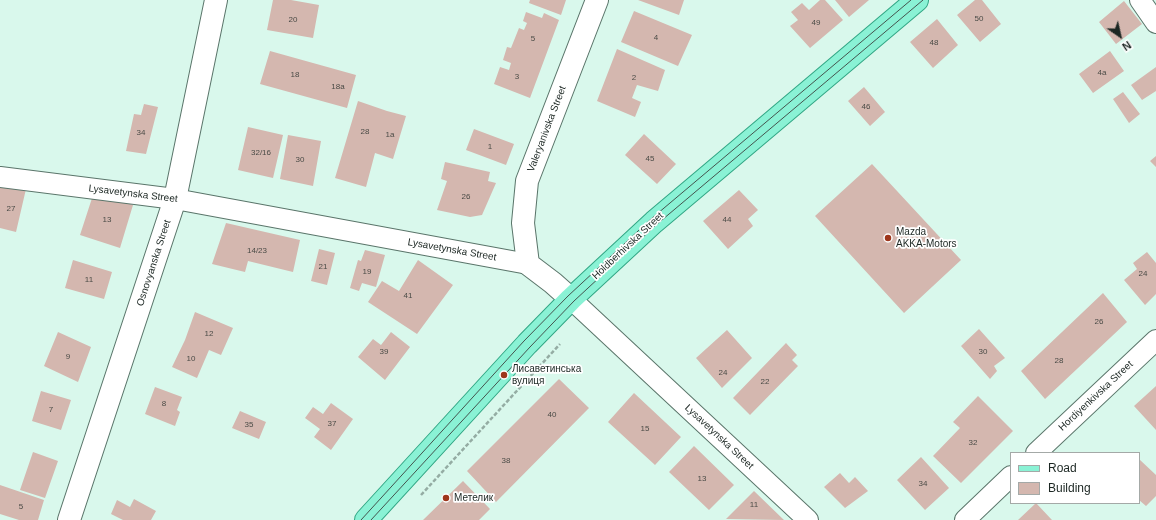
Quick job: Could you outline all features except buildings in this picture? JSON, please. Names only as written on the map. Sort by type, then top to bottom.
[{"type":"main road","name":"Holdberhivska Street","points":[[366,520],[517,355],[571,299],[660,217],[917,0]]},
{"type":"street","name":"Osnovyanska Street","points":[[69,520],[175,199],[216,0]]},
{"type":"street","name":"Valeryanivska Street","points":[[528,264],[523,223],[527,181],[597,0]]},
{"type":"street","points":[[1140,0],[1156,23]]},
{"type":"street","name":"Lysavetynska Street","points":[[0,177],[175,199],[528,264],[571,299],[808,520]]},
{"type":"street","name":"Hordiyenkivska Street","points":[[1037,452],[1156,340]]},
{"type":"street","points":[[965,520],[1010,477]]},
{"type":"path","points":[[418,498],[560,343]]},
{"type":"tram line","points":[[361,520],[524,341],[568,296],[651,219],[911,0]]},
{"type":"tram line","points":[[371,520],[574,301],[656,225],[923,0]]},
{"type":"place","name":"Mazda AKKA-Motors","points":[[888,238]]},
{"type":"place","name":"Лисаветинська вулиця","points":[[504,375]]},
{"type":"place","name":"Метелик","points":[[446,498]]}]
